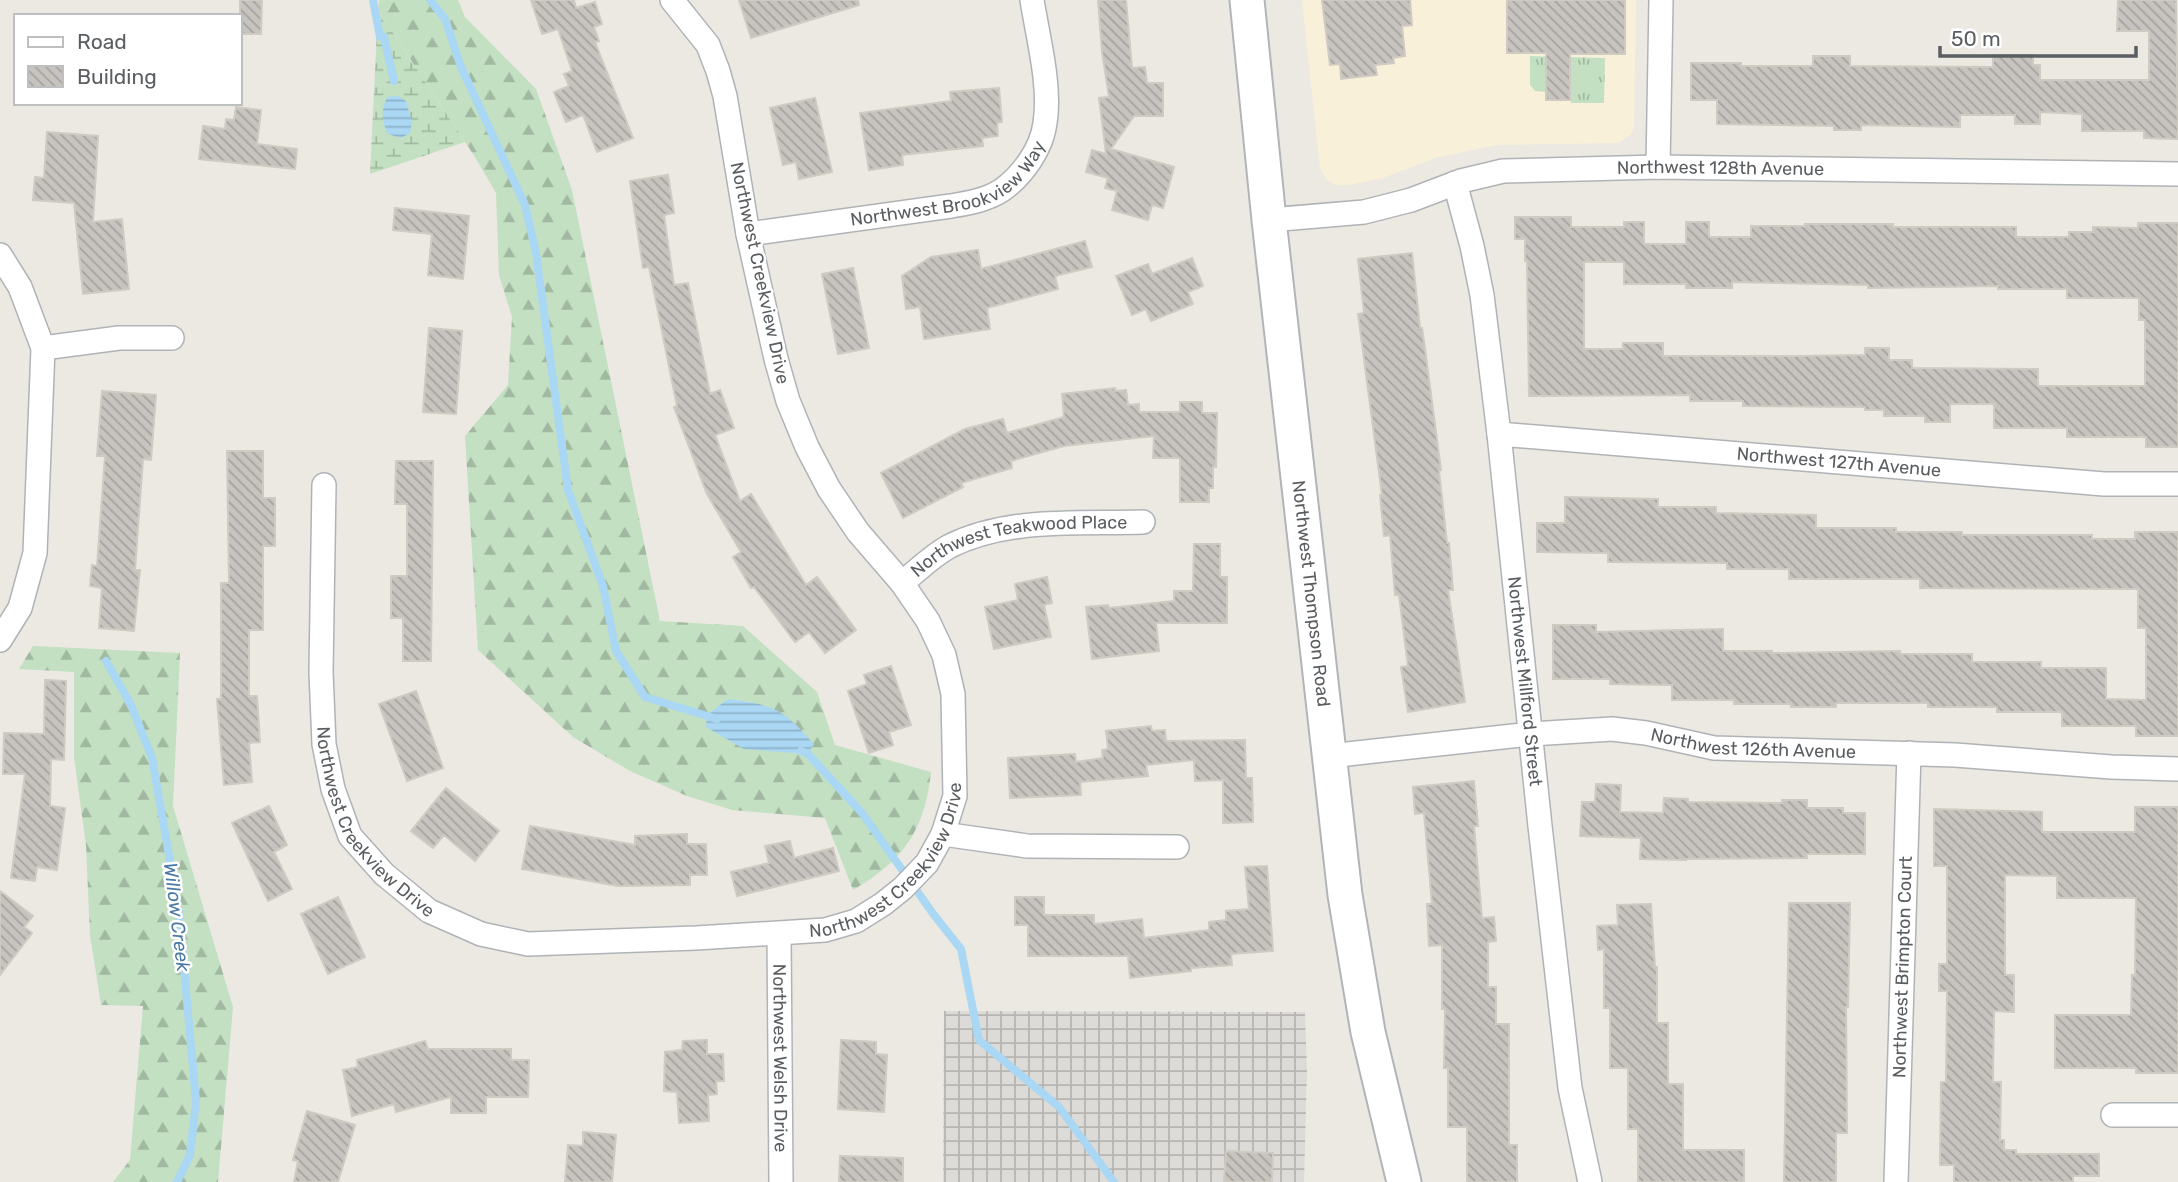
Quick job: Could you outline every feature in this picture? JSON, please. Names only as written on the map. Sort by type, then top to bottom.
[{"type":"street","name":"Northwest Creekview Drive","points":[[324,485],[321,672],[324,744],[333,789],[351,836],[384,874],[429,911],[481,933],[528,944],[825,930],[856,921],[903,888],[927,863],[943,834],[955,796],[953,694],[944,655],[928,621],[902,583],[858,532],[828,489],[807,447],[776,359],[748,234],[725,96],[718,71],[708,44],[672,0]]},
{"type":"street","name":"Northwest Brookview Way","points":[[748,234],[951,206],[979,201],[1002,190],[1021,172],[1038,147],[1045,124],[1046,94],[1032,0]]},
{"type":"street","name":"Northwest Thompson Road","points":[[1247,0],[1345,895],[1368,1032],[1404,1182]]},
{"type":"street","points":[[1658,167],[1661,0]]},
{"type":"street","name":"Northwest 128th Avenue","points":[[1269,220],[1364,212],[1411,200],[1455,183],[1503,172],[1658,167],[2178,174]]},
{"type":"street","name":"Northwest Millford Street","points":[[1455,183],[1482,295],[1570,1088],[1590,1182]]},
{"type":"street","points":[[0,255],[20,287],[43,348],[35,553],[20,608],[0,640]]},
{"type":"street","points":[[43,348],[119,338],[172,338]]},
{"type":"street","name":"Northwest 127th Avenue","points":[[1499,434],[2104,484],[2178,484]]},
{"type":"street","name":"Northwest Teakwood Place","points":[[902,583],[947,548],[981,533],[1015,526],[1143,522]]},
{"type":"street","name":"Northwest 126th Avenue","points":[[1329,756],[1531,734],[1612,729],[1646,733],[1714,748],[1909,753],[2178,769]]},
{"type":"street","name":"Northwest Brimpton Court","points":[[1896,1182],[1909,753]]},
{"type":"street","points":[[943,834],[1027,846],[1177,847]]},
{"type":"street","name":"Northwest Welsh Drive","points":[[779,934],[781,1182]]},
{"type":"street","points":[[2113,1115],[2178,1115]]},
{"type":"shaded area","points":[[1302,0],[1636,0],[1634,127],[1631,134],[1619,143],[1496,145],[1435,158],[1383,178],[1335,185],[1326,179],[1320,168]]},
{"type":"shaded area","points":[[944,1011],[1305,1012],[1307,1071],[1304,1182],[943,1182]]},
{"type":"green space","points":[[379,0],[458,0],[465,17],[536,89],[572,190],[660,621],[743,626],[817,692],[835,745],[931,772],[923,811],[908,842],[885,867],[853,890],[825,818],[732,810],[687,796],[630,771],[573,737],[478,650],[465,436],[508,385],[512,317],[499,275],[496,193],[378,10]]},
{"type":"green space","points":[[378,10],[465,142],[370,174]]},
{"type":"green space","points":[[1530,56],[1557,57],[1557,87],[1546,86],[1545,92],[1535,91],[1530,85]]},
{"type":"green space","points":[[1570,57],[1605,58],[1604,103],[1571,103]]},
{"type":"green space","points":[[33,646],[180,653],[173,806],[233,1007],[218,1182],[113,1182],[130,1160],[143,1006],[101,1005],[90,935],[86,845],[74,757],[74,672],[19,669]]},
{"type":"water","points":[[398,96],[406,101],[412,122],[410,133],[401,138],[388,134],[383,116],[387,97]]},
{"type":"water","points":[[728,699],[768,707],[786,716],[814,744],[808,754],[744,749],[706,727],[707,715]]},
{"type":"building","points":[[240,0],[262,0],[261,34],[242,34]]},
{"type":"building","points":[[531,0],[574,0],[576,8],[595,2],[602,24],[594,27],[599,41],[595,42],[633,138],[597,152],[583,115],[566,122],[554,92],[569,86],[564,74],[572,71],[558,29],[542,34]]},
{"type":"building","points":[[739,0],[858,0],[859,5],[751,38]]},
{"type":"building","points":[[1098,0],[1126,0],[1132,68],[1145,67],[1147,83],[1163,83],[1163,116],[1134,116],[1111,149],[1174,167],[1163,208],[1152,205],[1148,220],[1112,210],[1117,191],[1105,188],[1108,178],[1086,172],[1092,150],[1106,154],[1099,98],[1109,97]]},
{"type":"building","points":[[1322,0],[1410,0],[1412,25],[1402,26],[1405,56],[1393,58],[1394,63],[1375,65],[1377,75],[1341,79],[1340,64],[1330,65]]},
{"type":"building","points":[[1507,0],[1625,0],[1625,54],[1570,54],[1570,100],[1546,100],[1546,53],[1507,53]]},
{"type":"building","points":[[2118,0],[2176,0],[2178,139],[2144,138],[2144,131],[2082,131],[2082,114],[2040,112],[2040,124],[2015,124],[2015,115],[1960,115],[1960,127],[1861,125],[1861,130],[1834,130],[1834,126],[1717,124],[1717,100],[1691,100],[1691,63],[1813,66],[1813,56],[1850,56],[1850,66],[1993,67],[1993,55],[2033,55],[2033,65],[2040,65],[2040,80],[2149,80],[2149,31],[2117,31]]},
{"type":"building","points":[[999,88],[1002,122],[997,123],[998,136],[982,138],[983,146],[902,155],[903,165],[869,170],[860,113],[951,101],[950,92]]},
{"type":"building","points":[[815,98],[832,172],[799,179],[796,162],[783,165],[770,108]]},
{"type":"building","points":[[236,107],[261,110],[257,144],[297,149],[295,169],[199,159],[203,126],[225,129],[226,119],[234,120]]},
{"type":"building","points":[[47,132],[98,136],[93,222],[122,219],[129,289],[83,294],[74,203],[33,200],[35,177],[44,178]]},
{"type":"building","points":[[668,175],[674,213],[664,215],[674,285],[688,283],[710,394],[720,390],[734,428],[715,435],[740,501],[751,494],[806,585],[817,577],[856,630],[825,653],[809,632],[795,642],[754,587],[751,588],[733,557],[741,552],[707,494],[674,407],[677,406],[649,267],[643,268],[630,181]]},
{"type":"building","points":[[395,208],[469,216],[463,279],[428,275],[432,234],[393,230]]},
{"type":"building","points":[[1515,217],[1571,217],[1571,227],[1624,227],[1624,222],[1644,222],[1644,244],[1686,244],[1686,222],[1709,222],[1709,237],[1751,237],[1751,226],[1893,224],[1893,227],[2016,227],[2016,237],[2069,237],[2069,232],[2093,232],[2093,227],[2138,228],[2138,223],[2178,223],[2178,447],[2146,447],[2146,437],[2067,437],[2067,428],[1994,428],[1994,404],[1950,404],[1950,422],[1925,422],[1925,416],[1884,416],[1884,410],[1865,410],[1865,407],[1743,406],[1743,401],[1690,401],[1690,395],[1529,396],[1527,261],[1525,239],[1515,239]],"holes":[[[1584,262],[1624,262],[1624,284],[1686,284],[1686,288],[1732,288],[1732,282],[1868,285],[1868,288],[1998,286],[1998,289],[2067,289],[2067,298],[2139,298],[2139,320],[2145,320],[2145,386],[2038,386],[2038,369],[1912,368],[1912,360],[1889,360],[1889,348],[1865,348],[1865,355],[1802,356],[1663,356],[1663,343],[1623,343],[1623,349],[1584,349]]]},
{"type":"building","points":[[1085,241],[1092,267],[1055,276],[1058,289],[987,308],[990,329],[924,339],[920,307],[906,309],[902,276],[931,257],[978,250],[981,269]]},
{"type":"building","points":[[1412,253],[1449,543],[1453,590],[1448,590],[1465,702],[1408,712],[1401,667],[1408,666],[1399,595],[1395,595],[1390,535],[1384,536],[1382,495],[1358,314],[1364,313],[1358,259]]},
{"type":"building","points":[[1192,258],[1203,286],[1188,292],[1193,304],[1151,321],[1146,309],[1132,315],[1116,276],[1148,264],[1152,274]]},
{"type":"building","points":[[853,268],[869,348],[838,354],[822,274]]},
{"type":"building","points":[[429,328],[462,331],[456,414],[423,412]]},
{"type":"building","points":[[1115,388],[1115,391],[1126,390],[1128,405],[1139,404],[1139,412],[1180,412],[1180,402],[1202,402],[1202,413],[1217,413],[1216,467],[1213,467],[1213,488],[1209,488],[1209,502],[1180,502],[1180,458],[1153,458],[1154,436],[1064,446],[1011,461],[1012,468],[961,483],[963,487],[903,518],[881,473],[965,429],[1003,419],[1007,433],[1064,417],[1062,394]]},
{"type":"building","points":[[102,391],[156,395],[151,460],[143,459],[135,570],[140,570],[134,631],[99,628],[102,588],[90,586],[92,565],[97,566],[105,456],[97,456]]},
{"type":"building","points":[[227,451],[263,451],[263,498],[275,498],[275,546],[263,546],[263,630],[249,630],[249,696],[257,696],[260,742],[249,743],[252,782],[224,785],[217,699],[221,699],[221,583],[229,583]]},
{"type":"building","points":[[396,461],[433,461],[431,661],[403,661],[403,618],[391,618],[391,576],[407,576],[407,504],[395,504]]},
{"type":"building","points":[[1565,497],[1658,499],[1658,507],[1716,507],[1716,513],[1816,515],[1816,528],[1896,528],[1896,532],[1962,532],[1962,535],[2092,535],[2092,539],[2135,539],[2135,532],[2178,532],[2178,736],[2136,736],[2136,726],[2062,726],[2062,712],[1997,712],[1997,707],[1928,707],[1928,703],[1836,703],[1836,707],[1791,707],[1791,704],[1734,704],[1734,700],[1672,700],[1672,685],[1610,684],[1610,679],[1553,679],[1553,625],[1596,625],[1596,632],[1723,629],[1723,651],[1900,651],[1900,654],[1972,654],[1972,662],[2041,662],[2041,668],[2106,668],[2106,699],[2146,700],[2146,628],[2138,628],[2138,589],[1920,588],[1920,579],[1789,579],[1789,569],[1727,569],[1727,563],[1608,562],[1608,553],[1537,552],[1537,523],[1565,523]]},
{"type":"building","points":[[1194,544],[1220,544],[1220,577],[1227,577],[1227,623],[1156,623],[1159,651],[1092,659],[1086,607],[1108,605],[1109,608],[1174,601],[1174,591],[1193,591]]},
{"type":"building","points":[[1047,577],[1052,603],[1044,605],[1051,637],[994,649],[985,607],[1018,600],[1015,584]]},
{"type":"building","points":[[891,666],[911,725],[889,732],[893,745],[869,753],[848,691],[867,684],[864,675]]},
{"type":"building","points":[[45,680],[66,681],[64,760],[51,759],[50,806],[65,808],[57,870],[37,867],[35,881],[11,878],[25,774],[3,774],[4,733],[44,734]]},
{"type":"building","points":[[416,691],[443,768],[407,781],[379,704]]},
{"type":"building","points":[[1151,726],[1152,731],[1165,730],[1166,741],[1245,740],[1246,778],[1252,778],[1253,822],[1223,823],[1223,780],[1195,781],[1194,760],[1146,765],[1148,776],[1080,782],[1081,795],[1010,798],[1008,758],[1075,754],[1076,762],[1103,758],[1102,750],[1108,749],[1106,731]]},
{"type":"building","points":[[1474,781],[1478,826],[1474,826],[1482,918],[1494,917],[1496,941],[1488,942],[1488,987],[1496,987],[1496,1024],[1509,1024],[1509,1145],[1517,1145],[1517,1182],[1467,1182],[1467,1127],[1448,1127],[1448,1068],[1444,1068],[1445,1009],[1442,1009],[1442,945],[1429,946],[1427,904],[1432,904],[1424,813],[1415,814],[1413,787]]},
{"type":"building","points":[[1596,784],[1621,785],[1620,812],[1663,813],[1664,798],[1688,799],[1688,802],[1782,803],[1782,800],[1807,800],[1807,808],[1843,808],[1843,813],[1865,813],[1865,854],[1807,854],[1807,858],[1640,859],[1641,838],[1580,836],[1582,802],[1595,802]]},
{"type":"building","points":[[446,788],[499,831],[475,861],[444,835],[433,848],[411,831]]},
{"type":"building","points":[[269,806],[287,845],[274,852],[292,889],[268,901],[232,823]]},
{"type":"building","points":[[2135,807],[2178,807],[2178,1073],[2136,1073],[2136,1068],[2055,1068],[2055,1015],[2131,1015],[2132,975],[2135,975],[2136,898],[2057,898],[2057,876],[2005,875],[2005,975],[2014,975],[2014,1012],[1994,1011],[1993,1082],[2001,1082],[2000,1140],[2004,1140],[2004,1150],[2016,1150],[2016,1154],[2099,1154],[2099,1176],[2073,1176],[2073,1182],[1954,1182],[1954,1165],[1940,1165],[1941,1082],[1946,1082],[1947,991],[1939,991],[1939,964],[1947,964],[1947,866],[1934,866],[1934,809],[2042,812],[2042,832],[2135,832]]},
{"type":"building","points":[[530,826],[635,845],[635,836],[687,834],[687,844],[706,844],[707,875],[690,875],[690,885],[618,886],[522,869]]},
{"type":"building","points":[[790,841],[794,858],[833,848],[839,871],[737,896],[731,872],[769,863],[765,846]]},
{"type":"building","points":[[1267,866],[1273,951],[1231,954],[1232,965],[1191,968],[1191,971],[1130,978],[1128,956],[1028,956],[1028,925],[1015,925],[1015,897],[1044,897],[1044,915],[1094,915],[1094,924],[1142,919],[1144,938],[1209,930],[1209,922],[1226,920],[1226,911],[1249,909],[1245,867]]},
{"type":"building","points":[[0,891],[33,916],[24,927],[32,933],[0,975]]},
{"type":"building","points":[[338,897],[365,957],[328,974],[301,914]]},
{"type":"building","points":[[1789,903],[1850,903],[1846,1007],[1847,1133],[1836,1133],[1836,1182],[1784,1182]]},
{"type":"building","points":[[1651,904],[1657,967],[1657,1023],[1668,1023],[1668,1084],[1683,1084],[1683,1150],[1744,1150],[1744,1182],[1638,1182],[1638,1129],[1628,1129],[1628,1068],[1610,1068],[1610,1008],[1604,1008],[1604,949],[1598,950],[1597,926],[1618,925],[1617,905]]},
{"type":"building","points":[[707,1040],[707,1054],[723,1054],[724,1081],[716,1081],[717,1094],[708,1095],[709,1121],[679,1123],[677,1092],[664,1091],[665,1052],[682,1050],[683,1041]]},
{"type":"building","points":[[841,1040],[876,1042],[876,1054],[887,1055],[884,1112],[838,1109]]},
{"type":"building","points":[[425,1041],[428,1049],[511,1049],[511,1060],[529,1060],[528,1097],[486,1097],[486,1113],[451,1113],[451,1097],[396,1112],[394,1104],[352,1116],[343,1070],[358,1067],[357,1060]]},
{"type":"building","points":[[307,1111],[355,1125],[338,1182],[294,1182],[298,1161],[293,1160]]},
{"type":"building","points":[[583,1132],[616,1135],[612,1182],[565,1182],[568,1145],[583,1146]]},
{"type":"building","points":[[1226,1151],[1273,1153],[1272,1182],[1224,1182]]},
{"type":"building","points":[[840,1156],[903,1158],[903,1182],[839,1182]]},
{"type":"waterway","points":[[373,0],[380,37],[384,37],[394,81]]},
{"type":"waterway","points":[[430,0],[445,19],[461,67],[525,205],[536,253],[568,490],[603,586],[616,651],[645,697],[717,719]]},
{"type":"waterway","name":"Willow Creek","points":[[106,661],[131,705],[152,758],[179,912],[196,1101],[190,1155],[177,1182]]},
{"type":"waterway","points":[[801,751],[808,754],[862,813],[961,949],[979,1040],[1059,1107],[1114,1182]]}]
